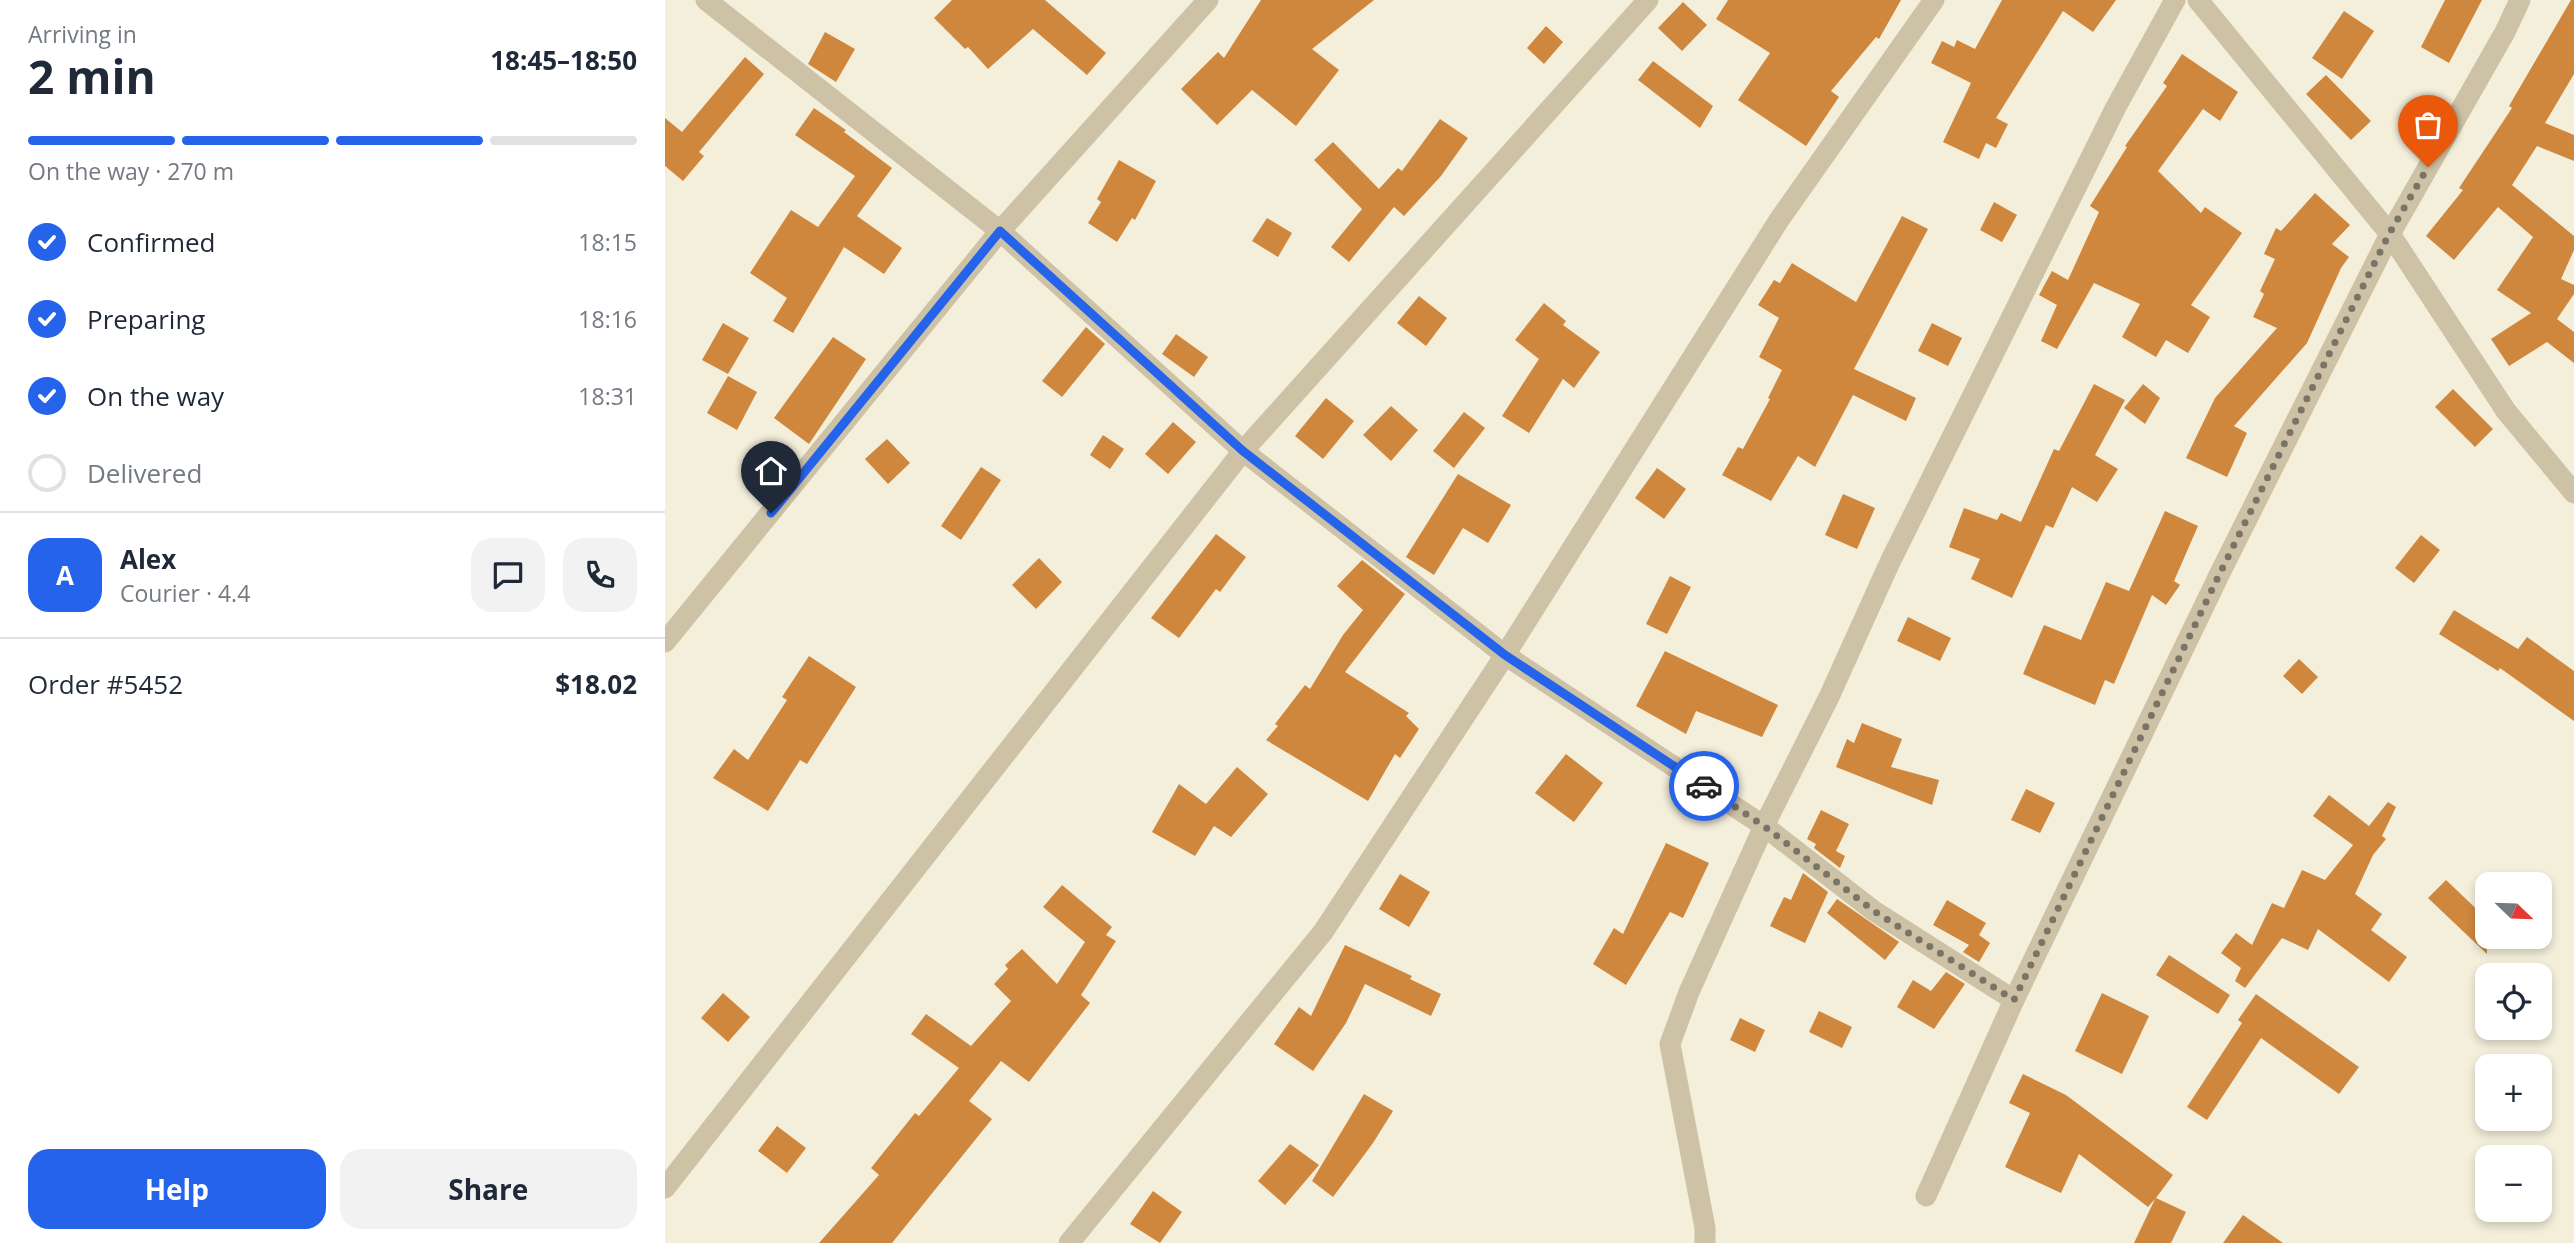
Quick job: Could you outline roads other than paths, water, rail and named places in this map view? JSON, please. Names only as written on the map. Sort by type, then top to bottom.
[{"type":"street","points":[[706,0],[1000,231],[1243,451],[1505,655],[1764,826],[1874,911],[2014,1000]]},
{"type":"street","points":[[665,642],[1000,231],[1208,0]]},
{"type":"street","points":[[665,1188],[1243,451],[1648,0]]},
{"type":"street","points":[[1069,1243],[1323,932],[1505,655],[1779,220],[1934,0]]},
{"type":"street","points":[[1705,1243],[1705,1228],[1670,1044],[1689,992],[1764,826],[1829,697],[1890,562],[2098,144],[2175,0]]},
{"type":"street","points":[[2199,0],[2389,234],[2506,411],[2574,493]]},
{"type":"street","points":[[1926,1196],[2014,1000],[2221,571],[2389,234],[2505,32],[2520,0]]}]
